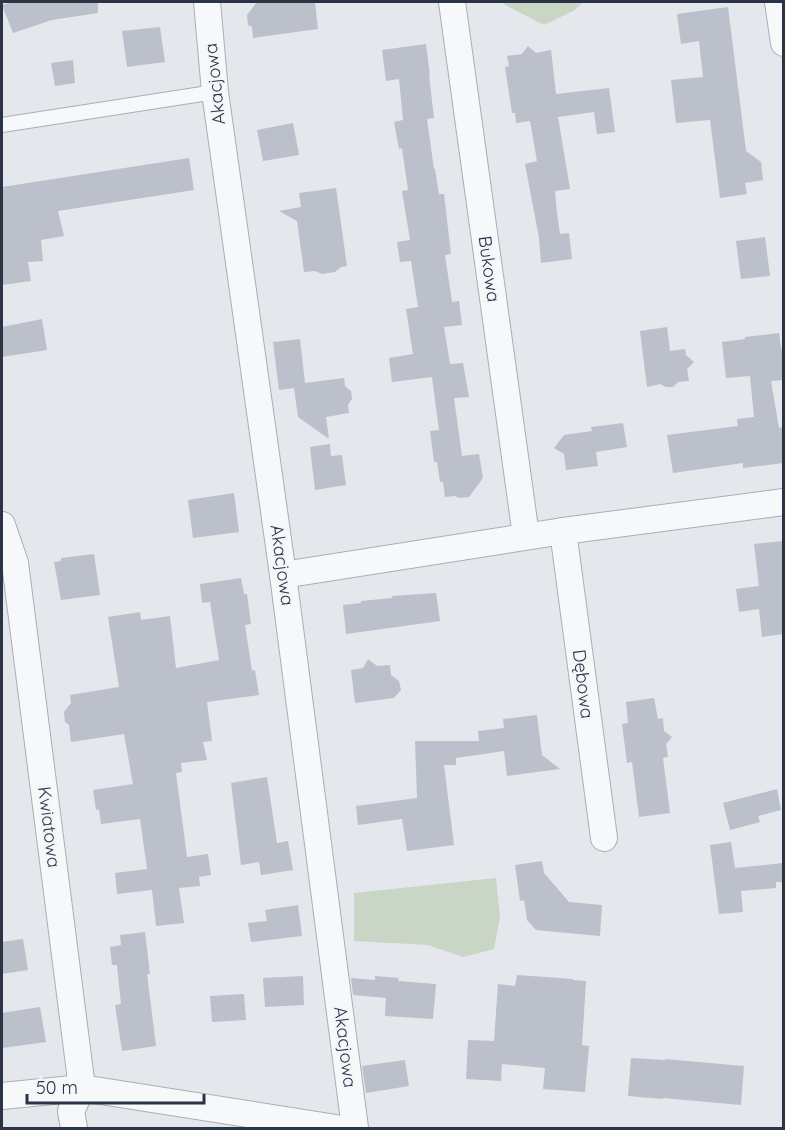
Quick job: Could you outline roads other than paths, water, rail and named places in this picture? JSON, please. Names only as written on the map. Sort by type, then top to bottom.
[{"type":"street","name":"Akacjowa","points":[[207,2],[214,92],[283,575],[355,1128]]},
{"type":"street","name":"Bukowa","points":[[452,2],[526,537]]},
{"type":"street","points":[[778,2],[783,43]]},
{"type":"street","points":[[283,575],[563,531],[783,501]]},
{"type":"street","name":"Kwiatowa","points":[[2,525],[15,563],[82,1088],[71,1111],[74,1128]]},
{"type":"street","name":"Dębowa","points":[[563,531],[604,838]]},
{"type":"street","points":[[2,1096],[82,1088],[336,1128]]},
{"type":"lane","points":[[2,125],[214,92]]}]
